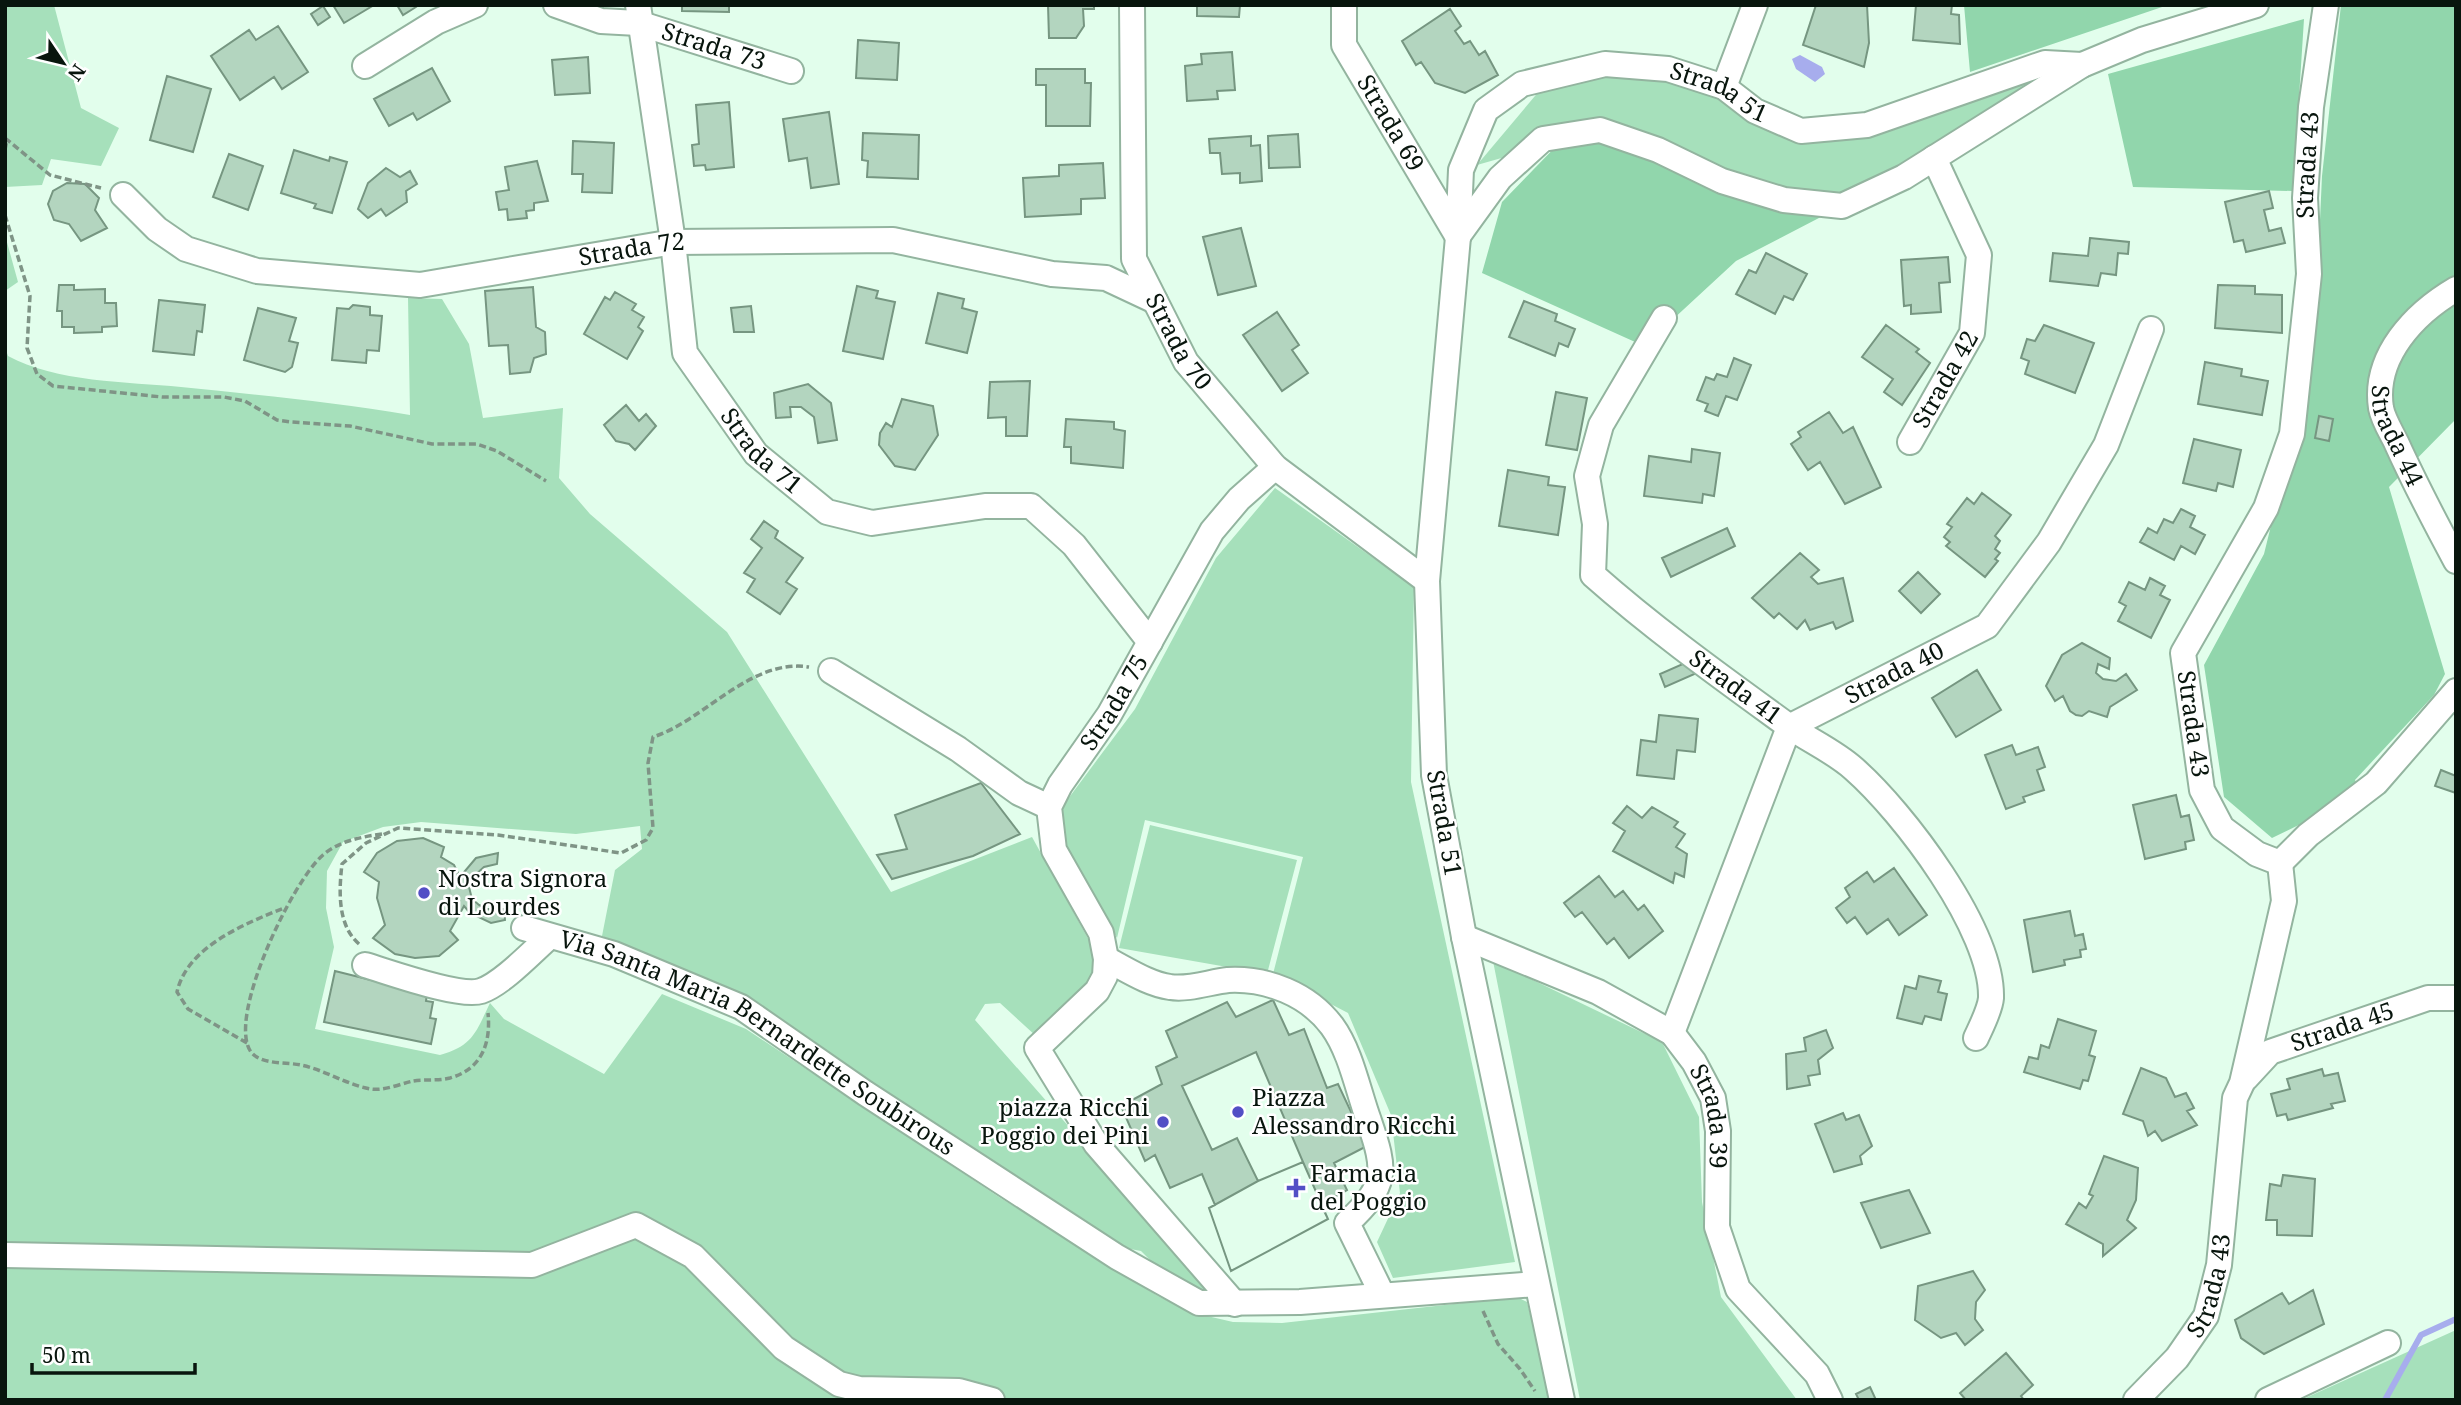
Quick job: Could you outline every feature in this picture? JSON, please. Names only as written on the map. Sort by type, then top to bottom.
[{"type":"street","points":[[365,66],[436,22],[475,5]]},
{"type":"street","name":"Strada 73","points":[[556,5],[601,21],[638,14],[791,71]]},
{"type":"street","name":"Strada 70","points":[[1132,5],[1134,259],[1186,362],[1275,467],[1427,581]]},
{"type":"street","name":"Strada 69","points":[[1344,5],[1344,45],[1458,237]]},
{"type":"street","points":[[1724,87],[1755,5]]},
{"type":"street","name":"Strada 51","points":[[1458,237],[1500,177],[1543,139],[1600,130],[1658,150],[1722,181],[1784,200],[1842,206],[1904,177],[2082,65],[2142,40],[2256,5]]},
{"type":"street","name":"Strada 43","points":[[2136,1400],[2177,1358],[2206,1315],[2219,1265],[2235,1098],[2242,1083],[2284,901],[2280,863],[2257,854],[2222,828],[2202,790],[2183,653],[2266,508],[2292,434],[2309,274],[2305,198],[2311,107],[2326,5]]},
{"type":"street","name":"Strada 71","points":[[638,14],[673,242],[685,353],[756,454],[827,512],[872,523],[985,506],[1031,506],[1074,545],[1150,642]]},
{"type":"street","name":"Strada 51","points":[[1562,1400],[1464,937],[1434,775],[1427,581],[1458,237],[1461,170],[1486,110],[1522,84],[1605,64],[1668,69],[1724,87],[1755,111],[1801,131],[1867,125],[2045,63],[2082,65]]},
{"type":"street","name":"Strada 42","points":[[1910,442],[1972,333],[1979,255],[1934,158]]},
{"type":"street","name":"Strada 72","points":[[123,195],[157,229],[186,249],[257,271],[420,285],[673,242],[893,240],[1052,274],[1106,278],[1155,301]]},
{"type":"street","name":"Strada 44","points":[[2456,289],[2433,302],[2395,343],[2381,379],[2381,409],[2416,486],[2456,561]]},
{"type":"street","name":"Strada 41","points":[[1664,318],[1601,425],[1587,476],[1595,524],[1593,575],[1640,616],[1789,727],[1853,768],[1933,859],[1965,913],[1983,957],[1991,999],[1976,1038]]},
{"type":"street","name":"Strada 40","points":[[1789,727],[1987,626],[2049,542],[2106,445],[2151,329]]},
{"type":"street","name":"Strada 75","points":[[1049,807],[1060,785],[1109,715],[1212,531],[1239,499],[1275,467]]},
{"type":"street","points":[[831,671],[958,749],[1019,793],[1049,807],[1054,850],[1101,933],[1106,959],[1105,976],[1097,991],[1037,1048],[1096,1144],[1235,1304]]},
{"type":"street","points":[[2280,863],[2308,835],[2376,783],[2456,691]]},
{"type":"street","points":[[1672,1033],[1789,727]]},
{"type":"street","name":"Via Santa Maria Bernardette Soubirous","points":[[524,928],[614,954],[741,1007],[865,1093],[1126,1263],[1199,1303],[1300,1302],[1536,1284]]},
{"type":"street","points":[[374,968],[464,993],[482,991],[524,960],[548,937]]},
{"type":"street","name":"Strada 39","points":[[1464,937],[1598,992],[1672,1033],[1694,1062],[1713,1098],[1718,1131],[1717,1227],[1738,1289],[1817,1374],[1830,1400]]},
{"type":"street","points":[[1106,959],[1148,980],[1171,987],[1230,980],[1266,982],[1307,1003],[1332,1026],[1381,1153],[1380,1183],[1369,1203],[1347,1223],[1382,1294]]},
{"type":"street","name":"Strada 45","points":[[2242,1083],[2270,1052],[2428,998],[2456,999]]},
{"type":"street","points":[[5,1255],[532,1265],[636,1225],[694,1256],[784,1348],[839,1384],[859,1389],[959,1391],[992,1400]]},
{"type":"street","points":[[2268,1400],[2388,1343]]},
{"type":"path","points":[[5,150],[6,139]]},
{"type":"path","points":[[6,139],[50,175],[123,195]]},
{"type":"path","points":[[5,215],[30,296],[27,348],[37,374],[53,386],[162,397],[224,397],[245,401],[277,420],[350,426],[432,444],[477,444],[497,451],[547,481]]},
{"type":"path","points":[[374,968],[375,957],[349,936],[343,919],[340,883],[342,864],[366,844],[398,828],[498,835],[621,853],[646,840],[653,828],[648,762],[653,737],[674,730],[742,685],[774,671],[799,666],[831,671]]},
{"type":"path","points":[[387,833],[342,842],[323,855],[284,908],[246,1015],[247,1043],[252,1053],[260,1060],[302,1065],[373,1090],[450,1078],[475,1065],[484,1056],[489,1029],[482,991]]},
{"type":"path","points":[[247,1043],[188,1009],[177,992],[180,976],[196,958],[229,934],[284,908]]},
{"type":"path","points":[[1473,1290],[1498,1344],[1532,1384],[1539,1400]]},
{"type":"green space","points":[[5,5],[54,5],[81,108],[119,128],[101,166],[51,159],[42,185],[5,187]]},
{"type":"green space","points":[[1964,5],[2168,5],[1970,72]]},
{"type":"green space","points":[[2341,5],[2456,5],[2456,419],[2389,487],[2445,674],[2434,695],[2355,780],[2362,794],[2272,838],[2224,797],[2204,665],[2264,554],[2314,352],[2322,176]]},
{"type":"green space","points":[[2304,19],[2293,191],[2133,187],[2108,74]]},
{"type":"green space","points":[[2082,65],[1842,206],[1600,130],[1477,165],[1551,77],[1688,76],[1801,131]]},
{"type":"green space","points":[[1600,130],[1842,206],[1736,261],[1644,346],[1482,273],[1502,202],[1567,135]]},
{"type":"green space","points":[[5,235],[18,282],[5,291]]},
{"type":"green space","points":[[408,298],[442,299],[469,344],[483,418],[563,408],[559,478],[590,514],[727,632],[891,892],[1032,837],[1096,953],[1096,978],[1036,1036],[1000,1003],[985,1004],[975,1020],[1201,1277],[1211,1297],[1158,1268],[1141,1251],[1125,1248],[850,1069],[771,1012],[602,936],[615,870],[642,849],[640,826],[576,834],[421,822],[383,827],[343,842],[327,871],[326,908],[334,947],[315,1029],[440,1055],[467,1042],[477,1030],[490,1003],[504,1019],[604,1074],[662,994],[746,1029],[999,1197],[1158,1296],[1190,1312],[1233,1322],[1282,1323],[1517,1297],[1527,1302],[1552,1400],[1010,1400],[993,1392],[854,1400],[5,1400],[5,347],[8,356],[27,365],[69,376],[295,399],[410,415]]},
{"type":"green space","points":[[1275,488],[1414,587],[1411,782],[1515,1262],[1393,1278],[1377,1242],[1400,1193],[1391,1115],[1348,1013],[1273,974],[1303,857],[1145,820],[1117,938],[1067,849],[1062,807],[1135,709],[1216,558]]},
{"type":"green space","points":[[1150,825],[1297,860],[1267,974],[1119,948]]},
{"type":"green space","points":[[1493,961],[1662,1042],[1699,1117],[1702,1202],[1721,1297],[1797,1400],[1580,1400]]},
{"type":"green space","points":[[2456,1330],[2456,1400],[2301,1400]]},
{"type":"water","points":[[1800,55],[1822,67],[1825,74],[1815,82],[1796,69],[1792,59]]},
{"type":"building","points":[[333,5],[374,5],[344,23]]},
{"type":"building","points":[[397,5],[415,5],[416,7],[403,15]]},
{"type":"building","points":[[682,5],[729,5],[729,12],[682,11]]},
{"type":"building","points":[[1048,5],[1094,5],[1094,9],[1083,9],[1084,26],[1076,38],[1049,38]]},
{"type":"building","points":[[1197,5],[1240,5],[1239,17],[1197,16]]},
{"type":"building","points":[[1816,5],[1867,5],[1869,43],[1864,67],[1803,45]]},
{"type":"building","points":[[1916,5],[1952,5],[1951,14],[1959,15],[1960,44],[1913,40]]},
{"type":"building","points":[[323,6],[330,17],[318,25],[311,14]]},
{"type":"building","points":[[1450,9],[1461,26],[1455,31],[1464,44],[1470,41],[1479,55],[1485,51],[1498,75],[1465,93],[1435,83],[1421,62],[1416,65],[1402,41]]},
{"type":"building","points":[[278,26],[308,72],[282,89],[274,77],[240,100],[211,56],[249,30],[256,40]]},
{"type":"building","points":[[858,40],[899,43],[897,80],[856,78]]},
{"type":"building","points":[[1232,52],[1235,90],[1217,91],[1218,99],[1187,101],[1185,66],[1202,64],[1201,54]]},
{"type":"building","points":[[588,57],[590,93],[555,95],[552,60]]},
{"type":"building","points":[[432,68],[450,101],[417,120],[413,113],[389,126],[374,99]]},
{"type":"building","points":[[1036,69],[1085,69],[1085,83],[1091,83],[1090,126],[1046,126],[1046,85],[1036,85]]},
{"type":"building","points":[[167,76],[211,89],[193,152],[150,140]]},
{"type":"building","points":[[729,102],[734,167],[706,170],[705,165],[694,166],[692,145],[699,144],[696,105]]},
{"type":"building","points":[[829,112],[839,184],[811,188],[807,158],[789,161],[783,119]]},
{"type":"building","points":[[863,133],[919,135],[918,179],[867,177],[868,161],[862,160]]},
{"type":"building","points":[[1298,134],[1300,167],[1269,168],[1268,136]]},
{"type":"building","points":[[1251,136],[1251,146],[1260,145],[1262,181],[1240,183],[1240,173],[1222,174],[1220,153],[1210,153],[1209,139]]},
{"type":"building","points":[[573,141],[614,143],[612,193],[582,192],[583,174],[572,174]]},
{"type":"building","points":[[294,150],[329,161],[330,157],[347,162],[332,213],[314,208],[316,204],[281,193]]},
{"type":"building","points":[[229,154],[263,166],[248,210],[213,197]]},
{"type":"building","points":[[537,161],[548,201],[534,203],[534,210],[526,211],[527,218],[508,220],[507,209],[499,210],[496,192],[509,190],[505,167]]},
{"type":"building","points":[[1103,163],[1105,198],[1081,199],[1081,214],[1025,217],[1023,178],[1059,176],[1059,165]]},
{"type":"building","points":[[386,168],[400,177],[410,171],[417,184],[406,191],[407,202],[386,216],[381,209],[368,218],[358,209],[368,183]]},
{"type":"building","points":[[67,183],[85,184],[99,198],[95,210],[107,228],[81,241],[69,224],[54,220],[48,204],[53,191]]},
{"type":"building","points":[[2269,191],[2273,208],[2264,210],[2269,231],[2281,228],[2285,243],[2246,252],[2243,240],[2234,242],[2225,202]]},
{"type":"building","points":[[1241,228],[1256,286],[1218,295],[1203,237]]},
{"type":"building","points":[[2090,238],[2129,242],[2128,254],[2118,253],[2116,275],[2101,273],[2098,286],[2050,281],[2053,253],[2088,256]]},
{"type":"building","points":[[1766,253],[1807,274],[1793,300],[1784,296],[1775,314],[1736,294],[1749,270],[1756,273]]},
{"type":"building","points":[[1948,257],[1950,282],[1939,283],[1941,312],[1911,314],[1911,305],[1904,306],[1901,260]]},
{"type":"building","points":[[59,285],[74,285],[74,290],[105,289],[105,303],[116,303],[117,326],[102,327],[102,332],[74,333],[74,327],[62,327],[62,311],[57,311]]},
{"type":"building","points":[[2218,285],[2255,286],[2255,294],[2282,295],[2282,333],[2215,328]]},
{"type":"building","points":[[857,286],[878,291],[876,298],[895,302],[883,359],[843,351]]},
{"type":"building","points":[[533,287],[536,327],[545,332],[546,354],[534,358],[530,372],[510,374],[508,345],[489,346],[485,291]]},
{"type":"building","points":[[615,292],[636,304],[632,310],[644,317],[638,327],[643,331],[627,359],[584,334],[605,297],[610,300]]},
{"type":"building","points":[[938,293],[964,299],[962,308],[977,312],[967,353],[926,343]]},
{"type":"building","points":[[159,300],[205,305],[202,332],[197,331],[194,355],[153,351]]},
{"type":"building","points":[[1524,301],[1557,314],[1555,321],[1575,329],[1568,347],[1559,343],[1555,356],[1509,337]]},
{"type":"building","points":[[353,305],[370,307],[370,315],[382,316],[379,351],[367,350],[366,363],[332,360],[337,308],[349,309]]},
{"type":"building","points":[[751,306],[754,332],[734,332],[731,308]]},
{"type":"building","points":[[258,308],[296,318],[289,341],[298,343],[292,367],[285,372],[244,360]]},
{"type":"building","points":[[1277,312],[1299,345],[1292,350],[1308,373],[1282,391],[1243,335]]},
{"type":"building","points":[[1886,325],[1919,349],[1916,352],[1930,363],[1902,405],[1884,392],[1893,379],[1862,357]]},
{"type":"building","points":[[2044,325],[2094,343],[2075,393],[2025,374],[2029,361],[2021,358],[2027,339],[2035,341]]},
{"type":"building","points":[[1734,358],[1751,365],[1737,400],[1726,396],[1718,416],[1705,411],[1708,404],[1697,400],[1706,377],[1714,380],[1717,374],[1727,377]]},
{"type":"building","points":[[2205,362],[2242,369],[2241,376],[2268,381],[2262,415],[2198,404]]},
{"type":"building","points":[[1030,381],[1027,436],[1006,436],[1006,417],[988,418],[990,382]]},
{"type":"building","points":[[808,384],[831,403],[837,440],[818,443],[814,417],[801,407],[790,407],[791,417],[776,418],[774,393]]},
{"type":"building","points":[[1556,392],[1587,398],[1577,450],[1546,445]]},
{"type":"building","points":[[902,399],[933,406],[938,435],[915,470],[895,466],[879,445],[880,433],[886,423],[892,427]]},
{"type":"building","points":[[626,405],[639,421],[646,414],[656,426],[635,450],[629,444],[616,441],[604,425]]},
{"type":"building","points":[[1829,412],[1843,433],[1853,427],[1881,487],[1845,504],[1820,462],[1808,470],[1791,444],[1801,437],[1798,432]]},
{"type":"building","points":[[2319,416],[2333,419],[2329,441],[2315,438]]},
{"type":"building","points":[[1066,419],[1114,422],[1114,429],[1125,431],[1123,468],[1071,463],[1071,447],[1064,447]]},
{"type":"building","points":[[2194,439],[2241,450],[2233,487],[2218,483],[2216,491],[2183,483]]},
{"type":"building","points":[[1692,449],[1720,453],[1714,496],[1703,494],[1702,503],[1644,496],[1649,456],[1691,462]]},
{"type":"building","points":[[1508,470],[1549,477],[1548,485],[1565,487],[1558,535],[1499,526]]},
{"type":"building","points":[[1982,493],[2011,515],[1995,536],[2000,541],[1995,549],[2000,553],[1995,559],[1998,561],[1985,577],[1946,546],[1950,542],[1944,537],[1952,527],[1947,524],[1967,498],[1974,504]]},
{"type":"building","points":[[2181,509],[2195,516],[2190,527],[2205,535],[2195,554],[2181,546],[2174,560],[2140,542],[2148,528],[2157,533],[2164,519],[2173,523]]},
{"type":"building","points":[[764,521],[778,531],[775,538],[803,558],[786,582],[797,589],[780,614],[747,592],[755,579],[744,573],[762,548],[751,539]]},
{"type":"building","points":[[1727,528],[1735,546],[1671,577],[1662,558]]},
{"type":"building","points":[[1800,553],[1819,570],[1811,577],[1818,584],[1843,578],[1853,621],[1836,629],[1833,622],[1810,630],[1805,620],[1797,629],[1779,613],[1774,618],[1752,598]]},
{"type":"building","points":[[1918,572],[1940,594],[1921,613],[1899,591]]},
{"type":"building","points":[[2150,578],[2165,586],[2160,595],[2170,600],[2151,638],[2118,621],[2126,606],[2119,602],[2129,582],[2145,590]]},
{"type":"building","points":[[2082,643],[2110,658],[2109,669],[2098,664],[2096,673],[2103,679],[2116,681],[2126,674],[2137,690],[2110,707],[2107,717],[2089,711],[2082,716],[2076,715],[2070,711],[2063,696],[2055,701],[2046,686],[2062,655]]},
{"type":"building","points":[[1694,659],[1699,672],[1665,687],[1660,674]]},
{"type":"building","points":[[1977,670],[2001,710],[1956,737],[1932,698]]},
{"type":"building","points":[[1659,715],[1698,719],[1695,752],[1677,750],[1674,779],[1637,775],[1641,740],[1656,742]]},
{"type":"building","points":[[2012,745],[2016,755],[2038,747],[2045,767],[2037,770],[2044,790],[2023,797],[2025,802],[2006,809],[1985,755]]},
{"type":"building","points":[[2441,770],[2456,776],[2456,793],[2435,786]]},
{"type":"building","points":[[981,783],[1020,834],[973,856],[892,879],[877,855],[907,849],[895,815]]},
{"type":"building","points":[[2176,795],[2181,817],[2189,815],[2194,840],[2185,842],[2186,849],[2145,859],[2133,805]]},
{"type":"building","points":[[1627,806],[1642,818],[1652,807],[1678,822],[1674,827],[1685,834],[1676,847],[1687,854],[1684,877],[1675,873],[1673,883],[1613,851],[1625,831],[1613,823]]},
{"type":"building","name":"Nostra Signora di Lourdes","points":[[423,838],[444,847],[441,857],[454,865],[460,877],[476,858],[498,853],[497,864],[484,867],[473,877],[469,887],[472,899],[479,905],[487,909],[504,909],[505,920],[491,923],[470,913],[464,906],[450,931],[458,940],[439,956],[415,958],[395,954],[373,938],[385,925],[377,898],[379,882],[364,872],[377,853],[397,841]]},
{"type":"building","points":[[1894,868],[1927,915],[1899,935],[1888,919],[1867,934],[1855,917],[1847,923],[1836,908],[1850,897],[1845,888],[1867,872],[1874,882]]},
{"type":"building","points":[[1599,876],[1615,897],[1623,891],[1638,910],[1644,905],[1663,931],[1629,958],[1614,938],[1607,944],[1582,912],[1575,917],[1564,903]]},
{"type":"building","points":[[2070,911],[2075,936],[2083,934],[2086,949],[2080,950],[2081,957],[2064,960],[2065,965],[2033,972],[2024,920]]},
{"type":"building","points":[[335,971],[427,994],[426,1001],[433,1002],[430,1018],[436,1019],[431,1044],[324,1022]]},
{"type":"building","points":[[1919,976],[1941,981],[1938,992],[1947,994],[1941,1020],[1925,1016],[1922,1024],[1897,1018],[1905,986],[1916,989]]},
{"type":"building","name":"piazza Ricchi Poggio dei Pini","points":[[1273,1000],[1289,1035],[1304,1029],[1327,1088],[1338,1084],[1367,1146],[1334,1163],[1347,1190],[1321,1205],[1328,1219],[1231,1271],[1209,1208],[1215,1205],[1202,1174],[1170,1188],[1155,1155],[1145,1161],[1121,1106],[1162,1084],[1156,1067],[1177,1057],[1166,1031],[1227,1002],[1236,1017]],"holes":[[[1256,1052],[1303,1162],[1258,1181],[1237,1138],[1212,1150],[1182,1086]]]},
{"type":"building","points":[[2058,1019],[2096,1031],[2089,1055],[2095,1057],[2088,1081],[2083,1080],[2080,1089],[2024,1072],[2029,1057],[2038,1059],[2041,1045],[2049,1048]]},
{"type":"building","points":[[1826,1030],[1833,1048],[1818,1060],[1820,1074],[1808,1076],[1810,1085],[1787,1089],[1786,1054],[1806,1051],[1804,1038]]},
{"type":"building","points":[[2141,1068],[2166,1078],[2175,1097],[2186,1093],[2194,1108],[2187,1111],[2197,1125],[2162,1141],[2155,1131],[2148,1136],[2143,1121],[2123,1114]]},
{"type":"building","points":[[2322,1069],[2324,1076],[2338,1073],[2345,1101],[2331,1104],[2333,1108],[2288,1120],[2286,1114],[2277,1116],[2271,1094],[2290,1089],[2287,1079]]},
{"type":"building","points":[[1843,1113],[1846,1120],[1859,1115],[1872,1146],[1860,1156],[1862,1164],[1834,1172],[1815,1124]]},
{"type":"building","points":[[2104,1156],[2138,1168],[2136,1200],[2127,1220],[2136,1228],[2103,1256],[2103,1244],[2066,1224],[2079,1203],[2086,1208],[2093,1196],[2089,1194]]},
{"type":"building","points":[[1303,1162],[1328,1219],[1231,1271],[1209,1208],[1258,1181]]},
{"type":"building","points":[[2283,1175],[2315,1179],[2312,1236],[2277,1235],[2277,1220],[2266,1220],[2270,1184],[2281,1186]]},
{"type":"building","points":[[1909,1190],[1930,1233],[1881,1248],[1861,1203]]},
{"type":"building","points":[[1973,1271],[1985,1290],[1976,1302],[1975,1319],[1983,1330],[1965,1345],[1956,1333],[1941,1338],[1915,1320],[1918,1286]]},
{"type":"building","points":[[2313,1290],[2324,1324],[2264,1354],[2241,1338],[2235,1320],[2282,1293],[2289,1304]]},
{"type":"building","points":[[2006,1353],[2033,1385],[2021,1396],[2024,1400],[1966,1400],[1960,1393]]},
{"type":"building","points":[[1870,1387],[1876,1400],[1859,1400],[1856,1394]]},
{"type":"waterway","points":[[2385,1400],[2421,1335],[2456,1319]]},
{"type":"place","name":"Nostra Signora di Lourdes","points":[[424,893]]},
{"type":"place","name":"Piazza Alessandro Ricchi","points":[[1238,1112]]},
{"type":"place","name":"piazza Ricchi Poggio dei Pini","points":[[1163,1122]]},
{"type":"place","name":"Farmacia del Poggio","points":[[1296,1188]]}]
